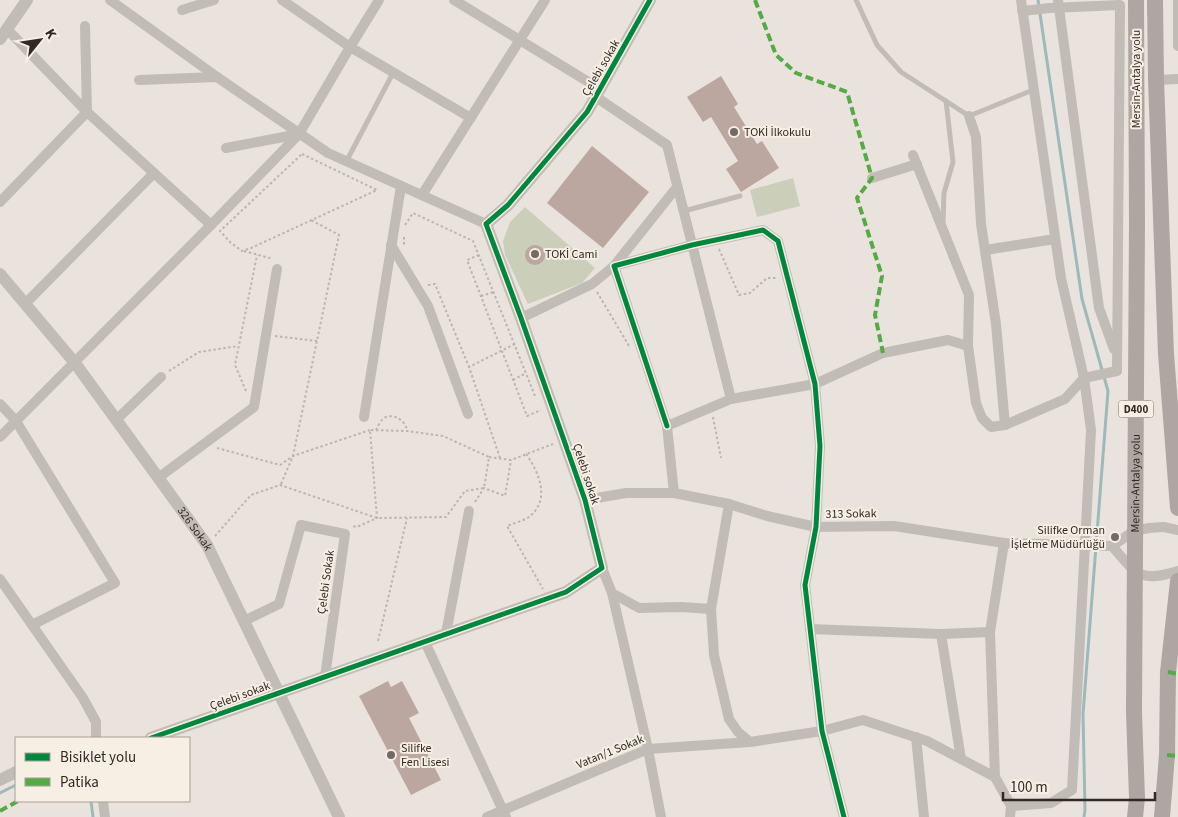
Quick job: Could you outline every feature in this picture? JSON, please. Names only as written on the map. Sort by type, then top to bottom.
[{"type":"highway","name":"Mersin-Antalya yolu","points":[[1134,817],[1137,798],[1134,713],[1138,223],[1136,0]]},
{"type":"highway","name":"Mersin-Antalya yolu","points":[[1155,0],[1156,80],[1172,353],[1178,508]]},
{"type":"highway","points":[[1162,817],[1172,756],[1173,673],[1178,581]]},
{"type":"street","points":[[27,0],[2,35],[211,225]]},
{"type":"street","points":[[110,0],[328,154],[486,224]]},
{"type":"street","points":[[182,10],[214,0]]},
{"type":"street","points":[[282,0],[350,46],[471,118]]},
{"type":"street","points":[[0,437],[299,134],[379,0]]},
{"type":"street","points":[[454,0],[520,40],[598,93],[667,145],[731,399]]},
{"type":"street","points":[[422,195],[544,0]]},
{"type":"street","name":"Çelebi sokak","points":[[154,737],[566,592],[602,568],[585,500],[486,224],[508,205],[587,112],[650,0]]},
{"type":"street","points":[[1004,543],[990,632],[994,777],[1011,812],[1051,802],[1072,790],[1087,544],[1091,430],[1084,378],[1061,278],[1020,0]]},
{"type":"street","points":[[1178,0],[1178,46]]},
{"type":"street","points":[[872,178],[915,159],[969,295],[968,346],[976,403],[982,418],[991,427],[1005,425],[1065,399],[1084,378],[1117,372],[1120,5],[1056,5],[1022,11]]},
{"type":"street","points":[[1056,5],[1099,308],[1117,357]]},
{"type":"street","points":[[0,202],[87,112],[85,26]]},
{"type":"street","points":[[139,80],[217,77]]},
{"type":"street","points":[[1156,80],[1178,79]]},
{"type":"street","points":[[969,116],[976,137],[981,224],[996,324],[1005,425]]},
{"type":"street","points":[[226,148],[299,134]]},
{"type":"street","points":[[25,304],[154,173]]},
{"type":"street","points":[[364,417],[401,186]]},
{"type":"street","points":[[521,318],[592,284],[614,266],[677,187]]},
{"type":"street","points":[[614,266],[692,245],[763,230],[778,240],[815,384],[820,446],[816,526],[805,585],[822,731],[844,817]]},
{"type":"street","points":[[985,250],[1056,239]]},
{"type":"street","points":[[391,246],[428,306],[468,414]]},
{"type":"street","points":[[614,266],[667,426],[674,493]]},
{"type":"street","points":[[158,478],[254,407],[277,269]]},
{"type":"street","name":"326 Sokak","points":[[0,274],[75,363],[207,545],[339,817]]},
{"type":"street","points":[[667,426],[731,399],[815,384],[883,353],[948,340],[968,346]]},
{"type":"street","points":[[116,420],[161,377]]},
{"type":"street","points":[[0,404],[16,421],[116,583],[32,625]]},
{"type":"street","name":"313 Sokak","points":[[585,500],[626,493],[674,493],[729,504],[767,516],[816,526],[894,526],[1004,543],[1108,546]]},
{"type":"street","points":[[729,504],[711,609],[714,655],[729,719],[738,732],[750,742]]},
{"type":"street","points":[[446,634],[468,511]]},
{"type":"street","name":"Çelebi Sokak","points":[[244,620],[279,604],[301,525],[345,534],[325,677]]},
{"type":"street","points":[[1178,530],[1164,527],[1134,531],[1108,546],[1134,572],[1145,576],[1161,576],[1178,571]]},
{"type":"street","points":[[602,568],[612,593],[648,749],[661,817]]},
{"type":"street","points":[[2,585],[84,698],[96,722],[96,737]]},
{"type":"street","points":[[612,593],[639,608],[681,607],[711,609]]},
{"type":"street","points":[[810,629],[941,634],[990,632]]},
{"type":"street","points":[[941,634],[961,759]]},
{"type":"street","points":[[425,642],[505,813]]},
{"type":"street","name":"Vatan/1 Sokak","points":[[487,817],[505,813],[648,749],[750,742],[822,731],[863,720],[927,741],[994,777]]},
{"type":"street","points":[[916,738],[924,817]]},
{"type":"street","points":[[1,778],[15,772]]},
{"type":"street","points":[[103,802],[105,817]]},
{"type":"lane","points":[[856,0],[877,45],[901,72],[969,116],[1034,90]]},
{"type":"lane","points":[[346,162],[394,72]]},
{"type":"lane","points":[[943,232],[944,193],[953,162],[946,101]]},
{"type":"lane","points":[[683,211],[740,196]]},
{"type":"path","points":[[302,154],[377,190],[311,220],[242,251],[220,231],[302,154]]},
{"type":"path","points":[[404,228],[413,213],[473,241],[537,401]]},
{"type":"path","points":[[280,485],[293,456],[339,235],[311,220]]},
{"type":"path","points":[[404,235],[404,249]]},
{"type":"path","points":[[715,240],[739,295],[750,293],[767,278],[788,278]]},
{"type":"path","points":[[246,392],[235,365],[256,255]]},
{"type":"path","points":[[479,255],[467,260],[527,416],[541,410]]},
{"type":"path","points":[[423,285],[435,284],[469,367],[500,459]]},
{"type":"path","points":[[592,284],[631,350]]},
{"type":"path","points":[[480,296],[494,292]]},
{"type":"path","points":[[469,367],[515,344]]},
{"type":"path","points":[[161,377],[199,352],[238,346]]},
{"type":"path","points":[[513,380],[526,374]]},
{"type":"path","points":[[711,407],[721,458]]},
{"type":"path","points":[[376,430],[385,417],[392,417],[398,418],[406,424],[407,431]]},
{"type":"path","points":[[370,430],[376,518]]},
{"type":"path","points":[[212,447],[280,465],[293,456],[370,430],[407,431],[443,436],[489,457],[511,460],[554,443]]},
{"type":"path","points":[[526,454],[533,464],[541,483],[542,496],[536,510],[528,518],[507,526],[543,588]]},
{"type":"path","points":[[468,511],[484,488],[489,457]]},
{"type":"path","points":[[207,545],[251,495],[280,485],[376,518],[446,517],[465,492],[484,488],[505,496],[511,460]]},
{"type":"path","points":[[348,525],[357,527],[376,518]]},
{"type":"path","points":[[378,641],[407,518]]},
{"type":"green space","points":[[793,178],[800,206],[757,217],[750,190]]},
{"type":"green space","points":[[525,207],[595,268],[582,283],[528,304],[505,255],[503,241],[510,222]]},
{"type":"building","name":"TOKİ İlkokulu","points":[[721,76],[738,104],[734,107],[757,144],[762,141],[779,168],[741,192],[726,169],[738,161],[711,117],[703,122],[687,97]]},
{"type":"building","points":[[592,146],[649,192],[603,248],[547,203]]},
{"type":"building","name":"TOKİ Cami","points":[[535,245],[542,248],[545,255],[542,262],[535,265],[528,262],[525,255],[528,248]]},
{"type":"building","name":"Silifke Fen Lisesi","points":[[388,681],[391,687],[402,681],[419,713],[409,718],[441,780],[411,795],[359,696]]},
{"type":"waterway","points":[[1038,0],[1082,299],[1108,391],[1083,714],[1084,817]]},
{"type":"waterway","points":[[0,793],[15,786]]},
{"type":"waterway","points":[[91,802],[93,817]]},
{"type":"marked path","points":[[755,0],[776,55],[796,73],[847,92],[872,178],[857,198],[882,276],[875,315],[883,353]]},
{"type":"marked path","points":[[1168,672],[1178,674]]},
{"type":"marked path","points":[[1167,755],[1178,756]]},
{"type":"marked path","points":[[0,811],[16,802]]},
{"type":"cycle path","points":[[154,737],[566,592],[602,568],[585,500],[486,224],[508,205],[587,112],[650,0]]},
{"type":"cycle path","points":[[667,426],[614,266],[692,245],[763,230],[778,241],[815,384],[820,446],[816,527],[805,585],[822,731],[844,817]]},
{"type":"place","name":"TOKİ İlkokulu","points":[[734,132]]},
{"type":"place","name":"TOKİ Cami","points":[[535,254]]},
{"type":"place","name":"Silifke Orman İşletme Müdürlüğü","points":[[1115,537]]},
{"type":"place","name":"Silifke Fen Lisesi","points":[[391,755]]}]
